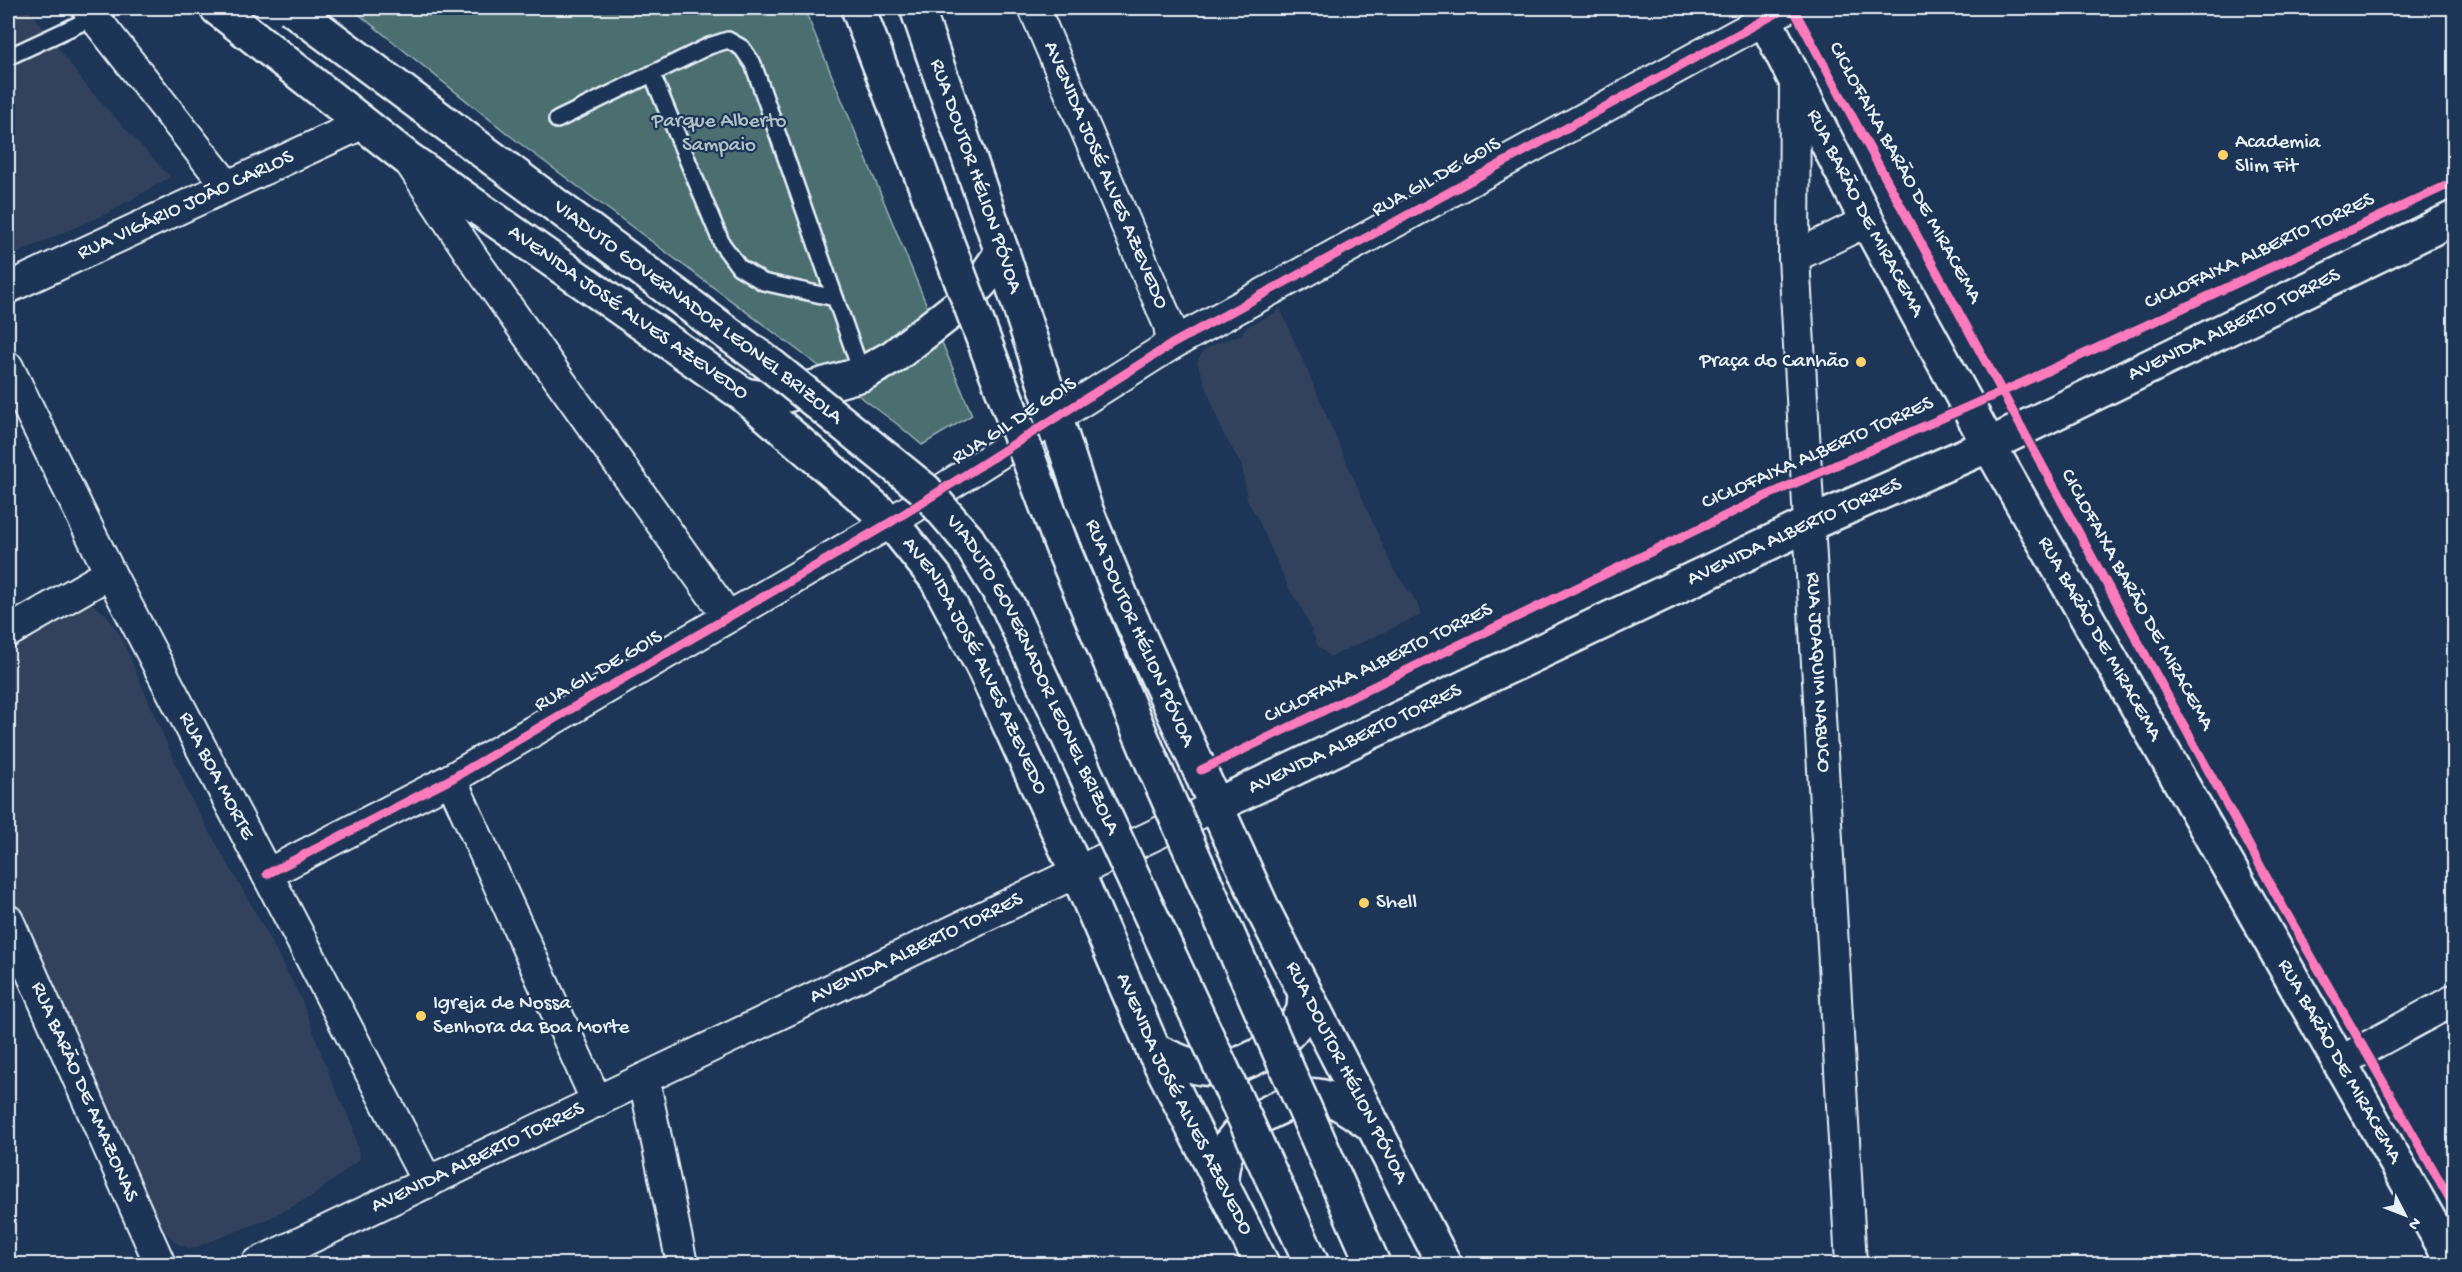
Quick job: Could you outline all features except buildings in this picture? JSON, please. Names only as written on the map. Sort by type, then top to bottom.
[{"type":"main road","name":"AVENIDA JOSÉ ALVES AZEVEDO","points":[[217,8],[407,158],[744,395],[891,522],[936,578],[984,669],[1077,872],[1154,1051],[1262,1264]]},
{"type":"main road","name":"VIADUTO GOVERNADOR LEONEL BRIZOLA","points":[[291,8],[773,367],[925,490],[968,540],[1008,606],[1312,1264]]},
{"type":"main road","points":[[858,8],[1063,549],[1155,769],[1373,1264]]},
{"type":"main road","name":"RUA DOUTOR HÉLION PÓVOA","points":[[917,8],[1002,252],[1085,507],[1121,596],[1305,996],[1444,1264]]},
{"type":"main road","name":"RUA BARÃO DE MIRACEMA","points":[[1770,11],[1795,79],[1867,221],[1989,445],[2454,1264]]},
{"type":"main road","name":"AVENIDA ALBERTO TORRES","points":[[1217,805],[1808,525],[1989,445],[2454,218]]},
{"type":"main road","points":[[744,395],[772,399],[862,374],[893,357],[944,320],[983,280],[1002,252]]},
{"type":"main road","points":[[1154,1051],[1201,1068],[1227,1068],[1258,1057],[1282,1037],[1303,1013],[1305,996]]},
{"type":"main road","points":[[1221,1183],[1224,1155],[1239,1130],[1305,1096],[1331,1099],[1372,1125]]},
{"type":"street","name":"AVENIDA JOSÉ ALVES AZEVEDO","points":[[1034,8],[1169,324],[1172,344]]},
{"type":"street","name":"RUA GIL DE GOIS","points":[[267,874],[451,779],[891,522],[1172,344],[1770,11]]},
{"type":"street","points":[[90,12],[227,186]]},
{"type":"street","name":"RUA JOAQUIM NABUCO","points":[[1795,79],[1794,257],[1851,1264]]},
{"type":"street","name":"RUA VIGÁRIO JOÃO CARLOS","points":[[8,288],[364,123]]},
{"type":"street","name":"AVENIDA JOSÉ ALVES AZEVEDO","points":[[407,158],[475,261],[728,617]]},
{"type":"street","points":[[1794,257],[1867,221]]},
{"type":"street","name":"RUA BOA MORTE","points":[[8,367],[110,573],[428,1183]]},
{"type":"street","points":[[8,632],[110,573]]},
{"type":"street","points":[[451,779],[597,1102]]},
{"type":"street","name":"AVENIDA ALBERTO TORRES","points":[[256,1264],[1217,805]]},
{"type":"street","name":"RUA BARÃO DE AMAZONAS","points":[[8,920],[160,1264]]},
{"type":"street","points":[[2340,1062],[2454,1000]]},
{"type":"street","points":[[644,1080],[682,1264]]},
{"type":"lane","points":[[8,57],[90,12]]},
{"type":"lane","points":[[557,120],[728,40],[742,48],[753,64],[862,374]]},
{"type":"lane","points":[[652,74],[722,244],[739,267],[763,282],[835,298]]},
{"type":"shaded area","points":[[8,8],[26,8],[36,18],[88,88],[170,177],[108,213],[8,257]]},
{"type":"shaded area","points":[[1280,308],[1393,569],[1417,603],[1421,615],[1330,657],[1318,646],[1301,606],[1291,593],[1247,500],[1242,466],[1222,431],[1197,362],[1203,351],[1240,335],[1247,327],[1275,313]]},
{"type":"shaded area","points":[[89,602],[108,616],[121,637],[190,797],[301,998],[332,1082],[353,1127],[360,1159],[314,1195],[268,1219],[191,1249],[176,1243],[151,1216],[8,903],[8,643]]},
{"type":"green space","name":"Parque Alberto Sampaio","points":[[351,8],[804,8],[972,415],[922,445],[897,424],[518,142]]},
{"type":"cycle path","points":[[267,874],[451,779],[891,522],[1172,344],[1786,8]]},
{"type":"cycle path","name":"CICLOFAIXA BARÃO DE MIRACEMA","points":[[1793,8],[2275,893],[2454,1206]]},
{"type":"cycle path","name":"CICLOFAIXA ALBERTO TORRES","points":[[1201,770],[1766,496],[2024,382],[2454,182]]},
{"type":"place","name":"Academia Slim Fit","points":[[2223,155]]},
{"type":"place","name":"Praça do Canhão","points":[[1861,362]]},
{"type":"place","name":"Shell","points":[[1364,903]]},
{"type":"place","name":"Igreja de Nossa Senhora da Boa Morte","points":[[421,1016]]}]
